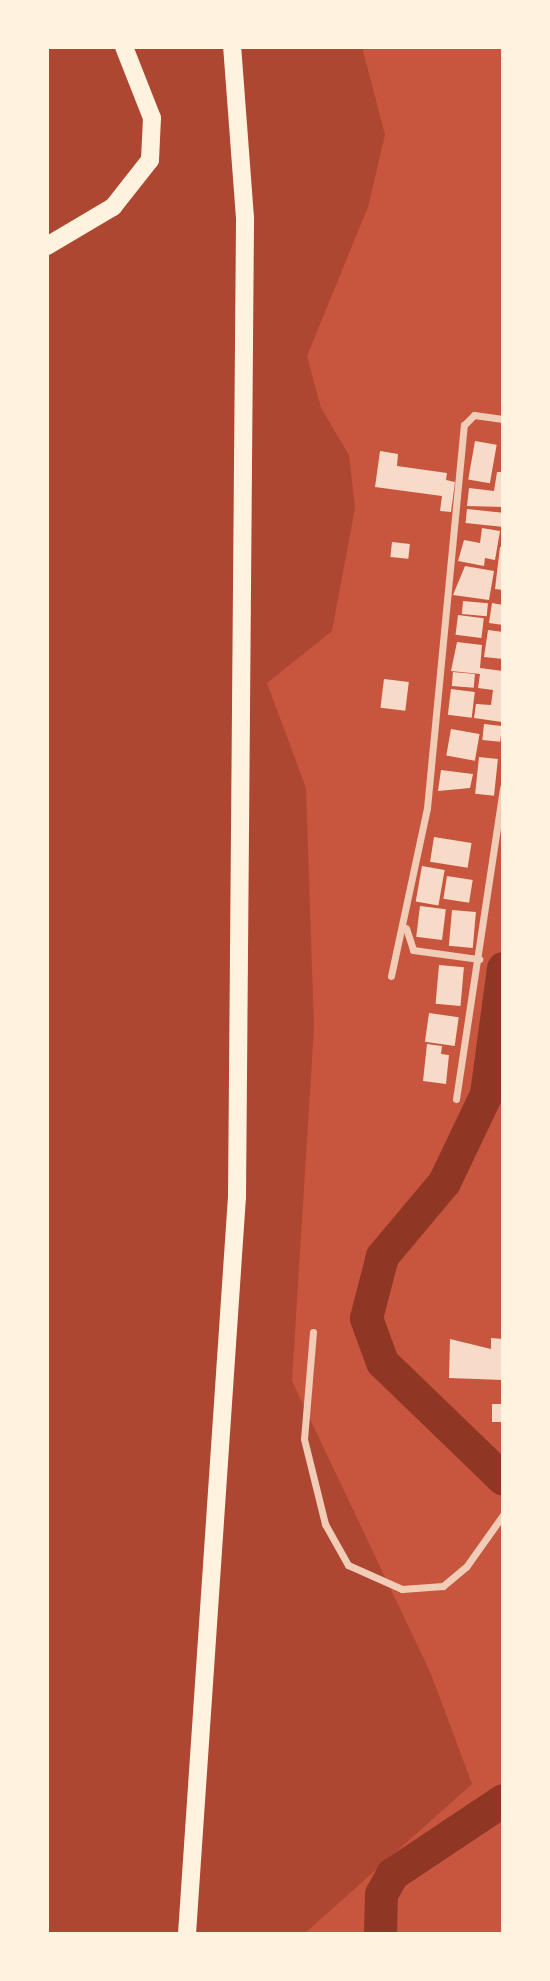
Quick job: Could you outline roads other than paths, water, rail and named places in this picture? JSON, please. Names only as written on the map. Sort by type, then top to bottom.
[{"type":"main road","points":[[47,246],[113,207],[150,160],[152,117],[124,47]]},
{"type":"main road","points":[[187,1934],[237,1197],[245,218],[232,47]]},
{"type":"street","points":[[391,975],[406,928],[448,639],[441,633],[464,425],[474,415],[503,419]]},
{"type":"street","points":[[456,1099],[503,788]]},
{"type":"street","points":[[406,928],[413,950],[479,959]]},
{"type":"street","points":[[313,1332],[304,1438],[325,1524],[348,1565],[402,1589],[443,1586],[493,1535],[503,1515]]},
{"type":"waterway","points":[[503,968],[486,1094],[444,1182],[382,1256],[366,1318],[382,1362],[503,1479]]},
{"type":"waterway","points":[[380,1934],[381,1894],[392,1874],[503,1800]]}]
